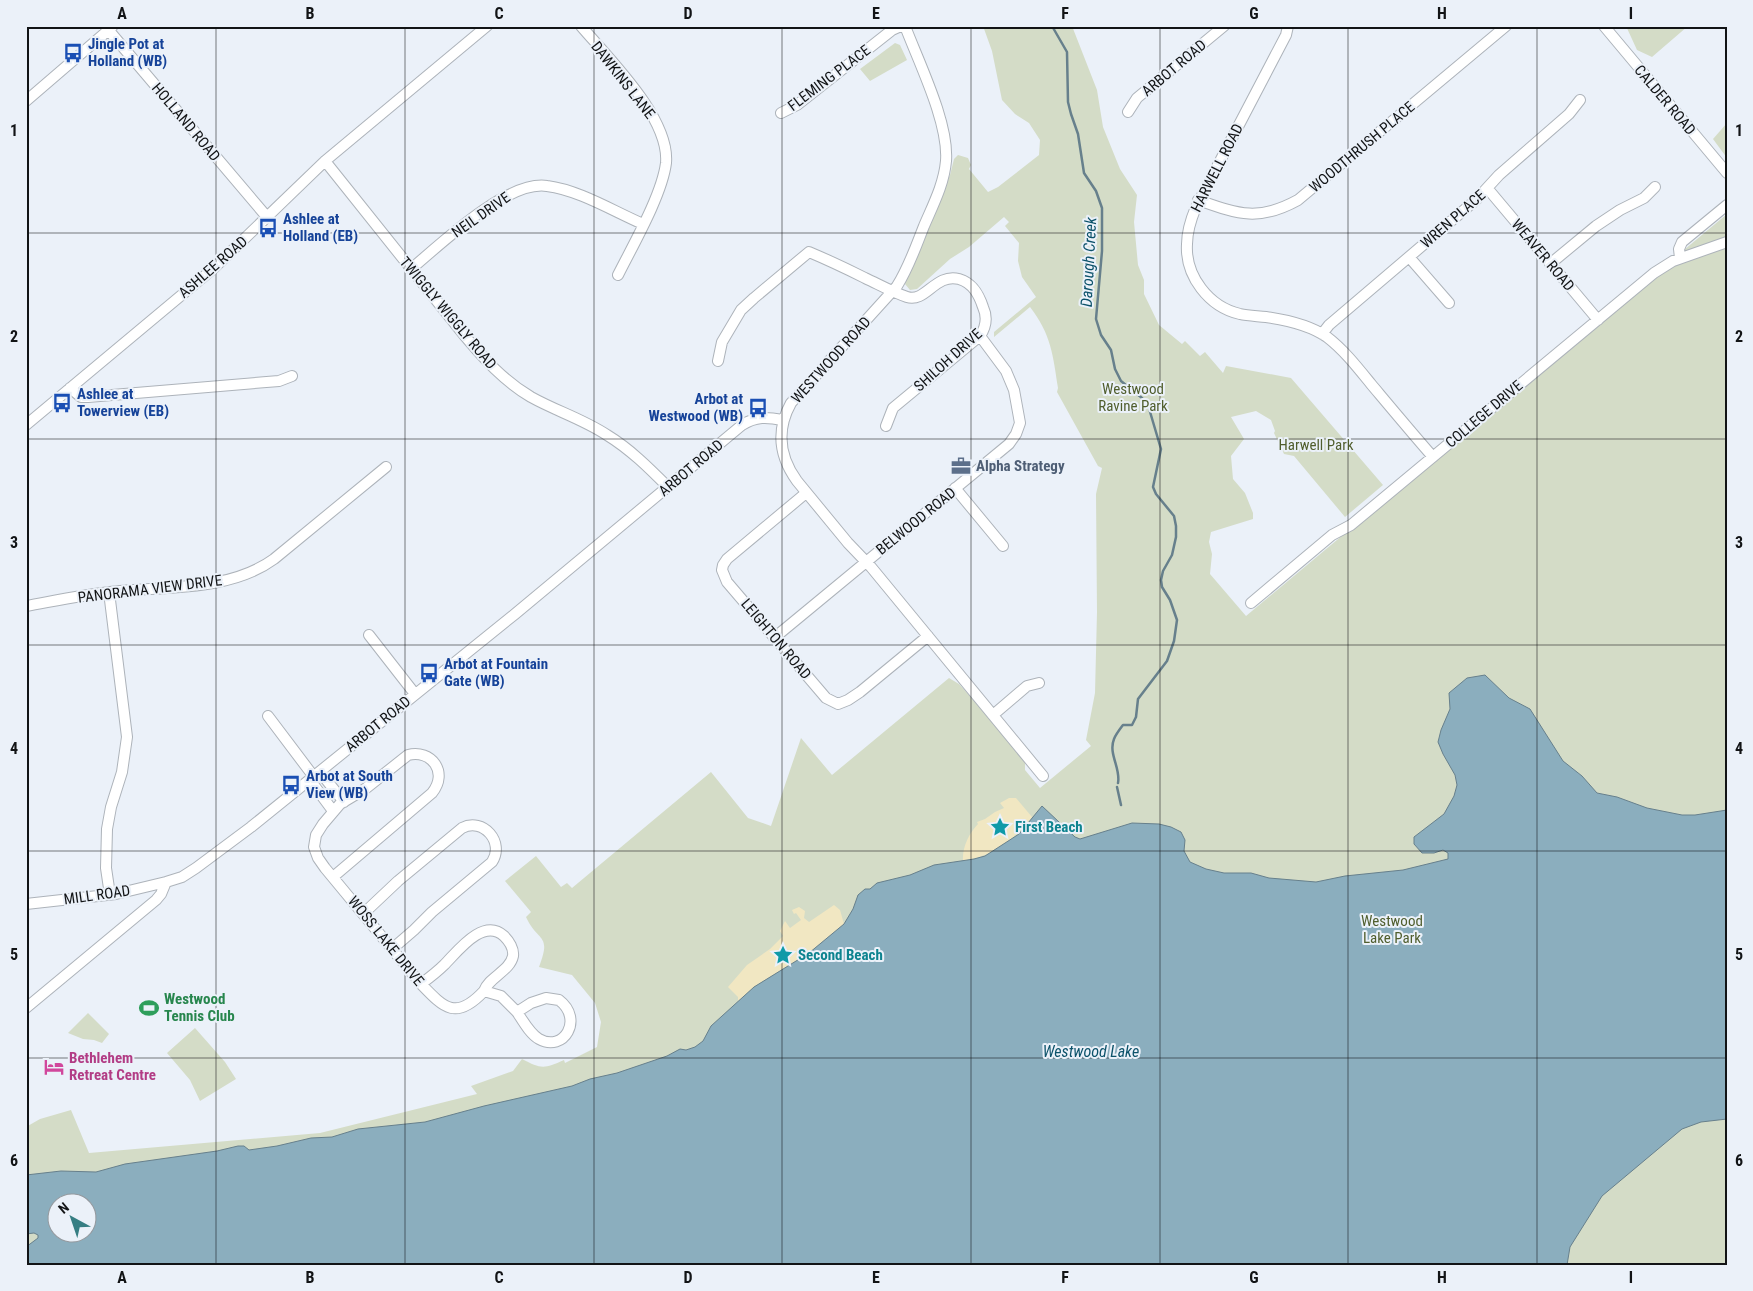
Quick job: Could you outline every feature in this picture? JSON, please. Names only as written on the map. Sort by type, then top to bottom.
[{"type":"street","name":"ASHLEE ROAD","points":[[26,425],[214,268],[325,161],[487,26]]},
{"type":"street","name":"DAWKINS LANE","points":[[581,26],[642,98],[660,130],[666,148],[666,164],[658,192],[618,275]]},
{"type":"street","name":"FLEMING PLACE","points":[[781,112],[797,105],[892,30],[903,26]]},
{"type":"street","name":"WESTWOOD ROAD","points":[[903,26],[940,118],[944,136],[946,161],[938,194],[907,268],[893,292],[797,394],[790,405],[783,420],[781,436],[783,453],[791,473],[806,493],[928,636],[1043,776]]},
{"type":"street","name":"ARBOT ROAD","points":[[1128,112],[1137,98],[1224,26]]},
{"type":"street","name":"HARWELL ROAD","points":[[1288,26],[1284,39],[1198,200],[1190,224],[1187,246],[1193,274],[1206,295],[1227,310],[1240,315],[1290,322],[1322,334],[1337,345],[1433,457]]},
{"type":"street","name":"WOODTHRUSH PLACE","points":[[1198,200],[1221,209],[1246,214],[1274,211],[1298,200],[1506,26]]},
{"type":"street","name":"CALDER ROAD","points":[[1604,26],[1727,173]]},
{"type":"street","points":[[26,101],[108,28]]},
{"type":"street","name":"HOLLAND ROAD","points":[[108,28],[267,217]]},
{"type":"street","name":"WREN PLACE","points":[[1322,334],[1329,325],[1488,190],[1499,175],[1569,114],[1580,100]]},
{"type":"street","name":"TWIGGLY WIGGLY ROAD","points":[[325,161],[485,361],[502,377],[533,398],[582,420],[607,435],[642,461],[668,487]]},
{"type":"street","name":"NEIL DRIVE","points":[[410,269],[492,204],[508,194],[536,185],[566,190],[643,224]]},
{"type":"street","points":[[1550,264],[1596,226],[1620,210],[1644,198],[1654,187]]},
{"type":"street","name":"WEAVER ROAD","points":[[1488,190],[1598,320]]},
{"type":"street","points":[[1680,258],[1679,249],[1682,242],[1727,205]]},
{"type":"street","name":"COLLEGE DRIVE","points":[[1251,603],[1332,535],[1351,525],[1654,273],[1680,258],[1727,242]]},
{"type":"street","name":"SHILOH DRIVE","points":[[718,361],[722,342],[741,310],[809,252],[893,292],[914,298],[944,279],[957,278],[965,281],[974,288],[985,310],[986,326],[980,336],[893,408],[886,426]]},
{"type":"street","points":[[1409,257],[1449,303]]},
{"type":"street","name":"BELWOOD ROAD","points":[[774,638],[1009,444],[1016,434],[1020,423],[1014,390],[1006,371],[980,336]]},
{"type":"street","points":[[70,388],[81,396],[88,397],[280,381],[292,376]]},
{"type":"street","name":"ARBOT ROAD","points":[[166,882],[182,877],[196,868],[314,776],[747,422],[762,417],[783,420]]},
{"type":"street","name":"PANORAMA VIEW DRIVE","points":[[26,606],[109,592],[201,585],[255,572],[274,560],[386,467]]},
{"type":"street","points":[[956,488],[1003,546]]},
{"type":"street","name":"LEIGHTON ROAD","points":[[806,493],[734,553],[723,565],[723,574],[728,582],[774,638],[826,698],[838,704],[860,692],[928,636]]},
{"type":"street","points":[[109,592],[127,737],[122,772],[111,807],[107,829],[106,868],[110,895]]},
{"type":"street","points":[[369,636],[416,694]]},
{"type":"street","points":[[992,715],[1027,686],[1039,683]]},
{"type":"street","points":[[268,716],[314,776],[333,811]]},
{"type":"street","name":"WOSS LAKE DRIVE","points":[[333,877],[432,793],[440,780],[439,770],[433,762],[421,754],[408,755],[365,789],[333,811],[316,835],[314,847],[318,858],[333,877],[363,914],[420,984],[443,1006],[453,1009],[460,1008],[471,1003],[484,991],[490,981],[509,965],[513,958],[510,944],[499,931],[486,931],[477,935],[457,951],[444,965],[420,984]]},
{"type":"street","points":[[314,776],[344,802]]},
{"type":"street","points":[[363,914],[398,881],[462,828],[474,825],[484,828],[490,834],[497,851],[492,862],[432,912],[392,949]]},
{"type":"street","points":[[26,1008],[156,900],[166,882]]},
{"type":"street","name":"MILL ROAD","points":[[26,904],[110,895],[166,882]]},
{"type":"street","points":[[484,991],[501,996],[517,1012],[529,1030],[540,1039],[550,1042],[560,1040],[566,1035],[571,1023],[569,1011],[558,1000],[546,998],[539,1000],[517,1012]]},
{"type":"green space","name":"Westwood Lake Park","points":[[983,26],[1072,26],[1097,90],[1103,127],[1120,169],[1137,195],[1134,222],[1138,265],[1144,280],[1144,294],[1159,325],[1182,344],[1185,341],[1200,356],[1205,352],[1223,373],[1226,366],[1291,378],[1383,485],[1345,517],[1294,456],[1284,454],[1274,433],[1271,420],[1256,411],[1231,417],[1244,439],[1231,456],[1233,479],[1245,493],[1253,513],[1253,519],[1211,532],[1209,542],[1212,554],[1210,574],[1246,616],[1727,214],[1727,1265],[26,1265],[26,1127],[40,1119],[71,1110],[89,1153],[320,1133],[477,1094],[471,1086],[513,1071],[522,1059],[543,1067],[564,1060],[565,1063],[597,1047],[601,1022],[595,1003],[572,975],[539,967],[543,956],[544,943],[526,917],[531,912],[505,881],[536,856],[561,887],[567,883],[572,888],[711,772],[748,818],[771,826],[801,738],[832,775],[949,678],[959,684],[970,696],[1025,762],[1025,770],[1040,788],[1091,746],[1086,740],[1095,693],[1097,612],[1096,494],[1102,468],[1098,466],[1057,392],[1058,388],[1050,345],[1043,326],[1030,307],[994,337],[994,332],[1036,297],[1022,277],[1018,261],[1019,243],[1005,226],[1009,222],[1004,217],[969,247],[950,259],[917,289],[910,290],[905,284],[950,175],[954,159],[958,155],[968,158],[971,165],[969,169],[988,192],[998,187],[1039,155],[1040,140],[1029,123],[1015,114],[1002,100],[992,51]]},
{"type":"green space","points":[[1626,26],[1688,26],[1652,57],[1637,50]]},
{"type":"green space","points":[[895,43],[900,45],[907,60],[870,81],[860,69]]},
{"type":"green space","points":[[1727,123],[1727,158],[1713,139]]},
{"type":"green space","points":[[88,1013],[109,1034],[102,1043],[83,1039],[68,1033]]},
{"type":"green space","points":[[195,1028],[225,1062],[236,1079],[200,1101],[190,1080],[167,1053]]},
{"type":"sand","name":"First Beach","points":[[1009,798],[1016,798],[1032,817],[1018,833],[1002,846],[974,859],[963,861],[965,846],[969,836],[978,824],[977,822],[1004,808],[1000,803]]},
{"type":"sand","name":"Second Beach","points":[[834,905],[840,910],[844,924],[809,953],[754,987],[738,1001],[738,997],[728,987],[747,965],[770,949],[783,936],[780,931],[785,921],[790,928],[801,920],[792,910],[799,907],[805,911],[804,918],[809,922]]},
{"type":"water","name":"Westwood Lake","points":[[1485,675],[1509,698],[1530,709],[1563,761],[1582,776],[1597,793],[1617,797],[1647,808],[1682,815],[1727,810],[1727,1119],[1701,1122],[1682,1129],[1602,1196],[1570,1247],[1567,1265],[26,1265],[26,1247],[38,1238],[38,1235],[34,1233],[26,1234],[26,1175],[61,1171],[96,1172],[125,1164],[217,1151],[238,1146],[244,1146],[249,1150],[311,1138],[332,1137],[358,1129],[425,1122],[484,1106],[572,1086],[667,1056],[680,1049],[686,1050],[695,1047],[703,1041],[711,1026],[754,987],[809,953],[844,924],[853,909],[858,895],[865,889],[870,889],[877,883],[910,875],[934,865],[985,856],[1019,834],[1042,806],[1075,837],[1080,839],[1132,823],[1159,824],[1171,827],[1181,832],[1185,840],[1184,851],[1190,862],[1206,869],[1224,873],[1251,873],[1269,878],[1316,882],[1345,876],[1403,870],[1448,859],[1448,853],[1443,850],[1434,853],[1422,853],[1414,844],[1414,837],[1444,814],[1454,796],[1457,785],[1455,775],[1438,742],[1450,709],[1449,693],[1467,678]]},
{"type":"waterway","name":"Darough Creek","points":[[1052,26],[1067,52],[1068,102],[1078,134],[1084,173],[1096,191],[1102,208],[1102,251],[1096,319],[1101,335],[1111,350],[1115,369],[1121,381],[1148,405],[1161,449],[1153,487],[1156,494],[1174,516],[1176,526],[1176,537],[1172,555],[1163,571],[1161,580],[1162,587],[1170,600],[1177,620],[1174,641],[1167,661],[1138,699],[1136,717],[1132,725],[1123,725],[1114,739],[1113,756],[1118,772],[1118,783]]},
{"type":"waterway","name":"Darough Creek","points":[[1117,787],[1121,805]]},
{"type":"place","name":"Jingle Pot at Holland (WB)","points":[[73,53]]},
{"type":"place","name":"Ashlee at Holland (EB)","points":[[268,228]]},
{"type":"place","name":"Ashlee at Towerview (EB)","points":[[62,403]]},
{"type":"place","name":"Arbot at Westwood (WB)","points":[[758,408]]},
{"type":"place","name":"Alpha Strategy","points":[[961,466]]},
{"type":"place","name":"Arbot at Fountain Gate (WB)","points":[[429,673]]},
{"type":"place","name":"Arbot at South View (WB)","points":[[291,785]]},
{"type":"place","name":"First Beach","points":[[1000,827]]},
{"type":"place","name":"Second Beach","points":[[783,955]]},
{"type":"place","name":"Westwood Tennis Club","points":[[149,1008]]},
{"type":"place","name":"Bethlehem Retreat Centre","points":[[54,1067]]},
{"type":"park label","name":"Westwood Ravine Park","points":[[1133,398]]},
{"type":"park label","name":"Harwell Park","points":[[1316,445]]}]
